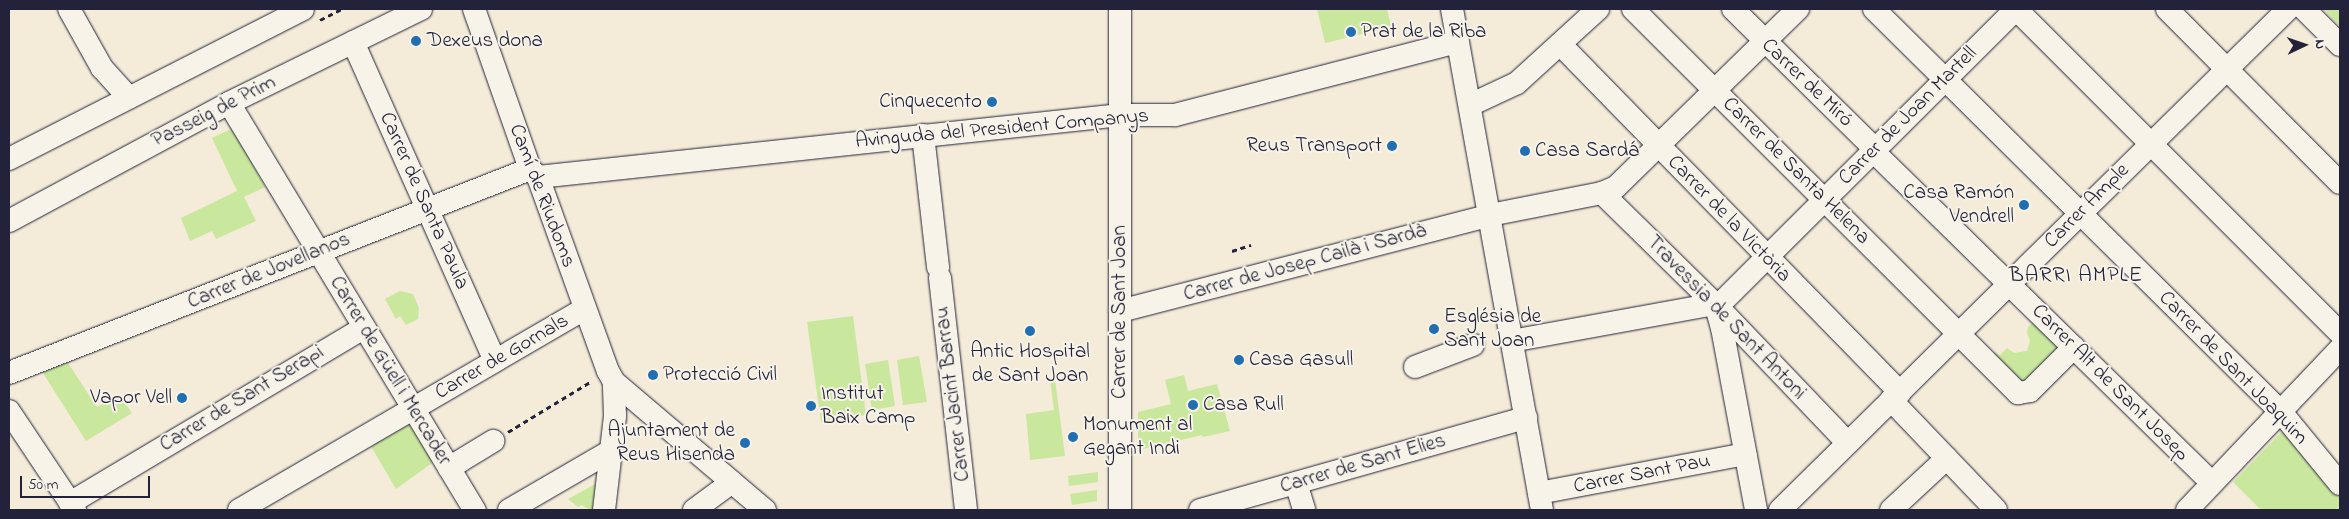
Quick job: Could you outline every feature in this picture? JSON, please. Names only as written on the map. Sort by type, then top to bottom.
[{"type":"street","points":[[69,9],[102,68],[129,98]]},
{"type":"street","points":[[9,159],[129,98],[277,15],[303,9]]},
{"type":"street","name":"Passeig de Prim","points":[[9,220],[229,103],[421,9]]},
{"type":"street","name":"Camí de Riudoms","points":[[474,9],[611,377]]},
{"type":"street","name":"Carrer de Sant Joan","points":[[1117,510],[1120,311],[1120,9]]},
{"type":"street","points":[[1452,9],[1526,418],[1540,506]]},
{"type":"street","points":[[1470,106],[1517,83],[1598,9]]},
{"type":"street","name":"Carrer de Santa Helena","points":[[1633,9],[1825,198],[2018,393],[2030,391],[2074,347]]},
{"type":"street","name":"Carrer de Miró","points":[[1732,9],[1870,144],[1873,151],[2009,283]]},
{"type":"street","name":"Carrer de Josep Cailà i Sardà","points":[[1120,311],[1490,215],[1602,193],[1616,187],[1798,9]]},
{"type":"street","name":"Carrer de Sant Joaquim","points":[[1874,9],[2281,412],[2340,484]]},
{"type":"street","points":[[2016,9],[2340,333]]},
{"type":"street","name":"Carrer de Joan Martell","points":[[1715,304],[1721,303],[2016,9]]},
{"type":"street","points":[[2167,9],[2340,183]]},
{"type":"street","name":"Carrer Ample","points":[[1780,510],[2288,9]]},
{"type":"street","points":[[2304,9],[2340,45]]},
{"type":"street","name":"Carrer de Santa Paula","points":[[353,42],[495,360]]},
{"type":"street","name":"Avinguda del President Companys","points":[[534,173],[1121,115],[1175,115],[1458,42]]},
{"type":"street","name":"Carrer de la Victòria","points":[[1560,44],[1766,257],[1895,396],[1947,458],[1996,510]]},
{"type":"street","name":"Carrer de Güell i Mercader","points":[[229,103],[475,510]]},
{"type":"street","name":"Carrer Jacint Barrau","points":[[923,135],[966,510]]},
{"type":"street","name":"Carrer de Jovellanos","points":[[9,373],[427,208],[534,173]]},
{"type":"street","name":"Travessia de Sant Antoni","points":[[1602,193],[1715,304],[1848,443]]},
{"type":"street","name":"Carrer Alt de Sant Josep","points":[[2009,283],[2212,483]]},
{"type":"street","points":[[1512,341],[1715,304],[1722,328],[1756,510]]},
{"type":"street","name":"Carrer de Gornals","points":[[239,510],[585,309]]},
{"type":"street","name":"Carrer de Sant Serapi","points":[[73,507],[364,328]]},
{"type":"street","points":[[1415,367],[1473,345]]},
{"type":"street","points":[[2187,510],[2340,349]]},
{"type":"street","points":[[604,510],[615,416],[611,377]]},
{"type":"street","points":[[611,377],[765,510]]},
{"type":"street","points":[[9,411],[73,507]]},
{"type":"street","name":"Carrer de Sant Elies","points":[[1200,510],[1526,418]]},
{"type":"street","points":[[449,468],[493,441]]},
{"type":"street","points":[[509,510],[612,450]]},
{"type":"street","name":"Carrer Sant Pau","points":[[1540,506],[1745,454]]},
{"type":"street","points":[[1891,510],[1947,458]]},
{"type":"street","points":[[694,510],[732,482]]},
{"type":"street","points":[[1296,484],[1304,510]]},
{"type":"path","points":[[1232,251],[1251,245]]},
{"type":"path","points":[[493,441],[611,377]]},
{"type":"green space","name":"Prat de la Riba","points":[[1317,9],[1387,9],[1391,27],[1325,43]]},
{"type":"green space","points":[[2323,9],[2340,9],[2340,26]]},
{"type":"green space","points":[[233,128],[265,187],[244,197],[256,221],[216,239],[212,231],[190,241],[181,218],[237,191],[212,138]]},
{"type":"green space","points":[[400,291],[413,294],[419,308],[418,319],[406,325],[400,316],[396,319],[385,299]]},
{"type":"green space","points":[[853,316],[866,415],[821,422],[807,322]]},
{"type":"green space","points":[[2036,319],[2066,349],[2027,387],[1989,357],[1995,352],[1999,356],[2007,348],[2014,353],[2027,351],[2030,341],[2027,333],[2028,327]]},
{"type":"green space","points":[[919,356],[927,402],[903,405],[897,360]]},
{"type":"green space","points":[[66,360],[97,407],[119,395],[132,413],[86,441],[41,370]]},
{"type":"green space","points":[[888,360],[895,406],[872,410],[865,364]]},
{"type":"green space","points":[[1184,375],[1188,391],[1217,384],[1230,431],[1203,437],[1202,435],[1138,450],[1138,412],[1171,404],[1165,380]]},
{"type":"green space","points":[[1050,380],[1055,380],[1065,456],[1030,460],[1026,414],[1054,410]]},
{"type":"green space","points":[[409,418],[435,461],[396,489],[369,443]]},
{"type":"green space","points":[[2289,424],[2340,484],[2340,510],[2261,510],[2233,482]]},
{"type":"green space","points":[[1098,472],[1098,482],[1069,486],[1068,476]]},
{"type":"green space","points":[[599,482],[596,510],[590,510],[582,505],[578,507],[568,499]]},
{"type":"green space","points":[[1097,490],[1097,501],[1072,505],[1070,494]]},
{"type":"place","name":"Prat de la Riba","points":[[1351,32]]},
{"type":"place","name":"Dexeus dona","points":[[416,41]]},
{"type":"place","name":"Cinquecento","points":[[992,102]]},
{"type":"place","name":"Reus Transport","points":[[1392,146]]},
{"type":"place","name":"Casa Sardá","points":[[1525,151]]},
{"type":"place","name":"Casa Ramón Vendrell","points":[[2024,205]]},
{"type":"place","name":"Església de Sant Joan","points":[[1434,329]]},
{"type":"place","name":"Antic Hospital de Sant Joan","points":[[1030,331]]},
{"type":"place","name":"Casa Gasull","points":[[1239,360]]},
{"type":"place","name":"Protecció Civil","points":[[653,375]]},
{"type":"place","name":"Vapor Vell","points":[[182,398]]},
{"type":"place","name":"Casa Rull","points":[[1193,405]]},
{"type":"place","name":"Institut Baix Camp","points":[[811,406]]},
{"type":"place","name":"Monument al Gegant Indi","points":[[1073,437]]},
{"type":"place","name":"Ajuntament de Reus Hisenda","points":[[745,443]]},
{"type":"district","name":"BARRI AMPLE","points":[[2076,277]]}]
